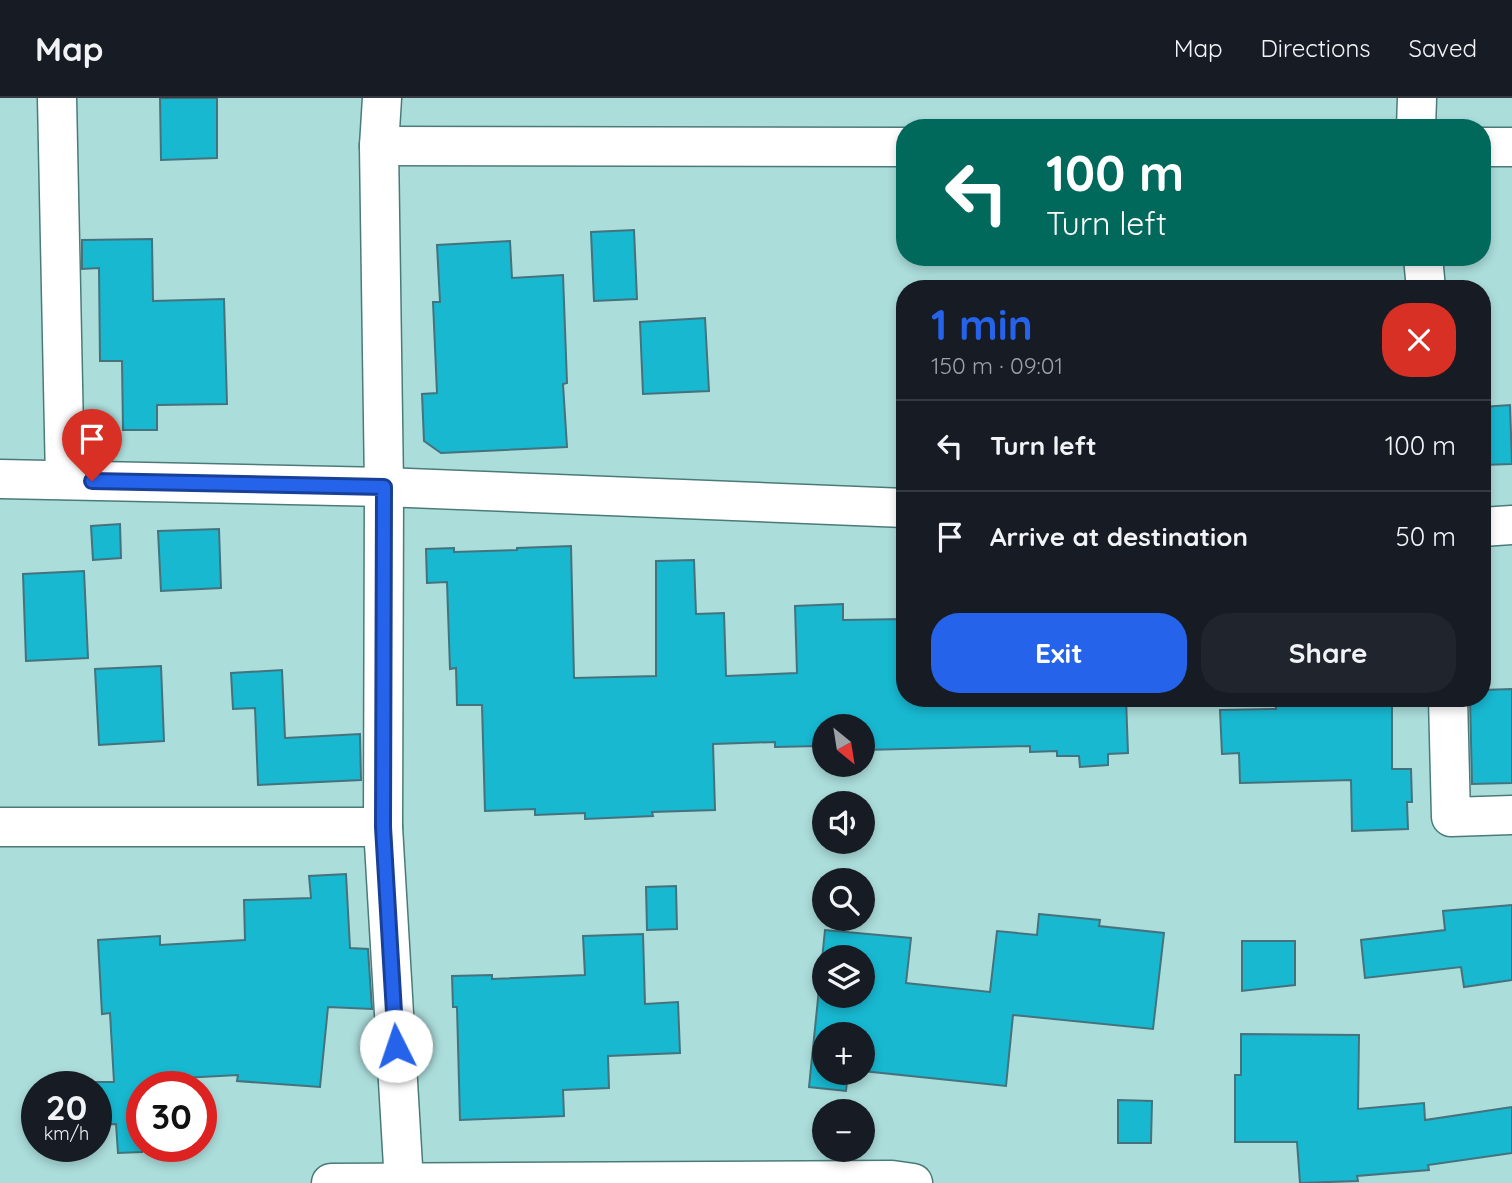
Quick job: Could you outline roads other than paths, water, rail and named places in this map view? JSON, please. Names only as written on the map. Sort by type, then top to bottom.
[{"type":"street","points":[[57,98],[65,480]]},
{"type":"street","points":[[382,98],[379,146],[384,487],[383,827],[404,1183]]},
{"type":"street","points":[[1416,119],[1417,98]]},
{"type":"street","points":[[379,146],[896,147]]},
{"type":"street","points":[[1491,147],[1512,147]]},
{"type":"street","points":[[0,479],[384,487],[896,508]]},
{"type":"street","points":[[1491,527],[1512,526]]},
{"type":"street","points":[[1448,707],[1451,817],[1512,815]]},
{"type":"street","points":[[0,827],[383,827]]},
{"type":"street","points":[[331,1183],[892,1180],[912,1183]]}]
